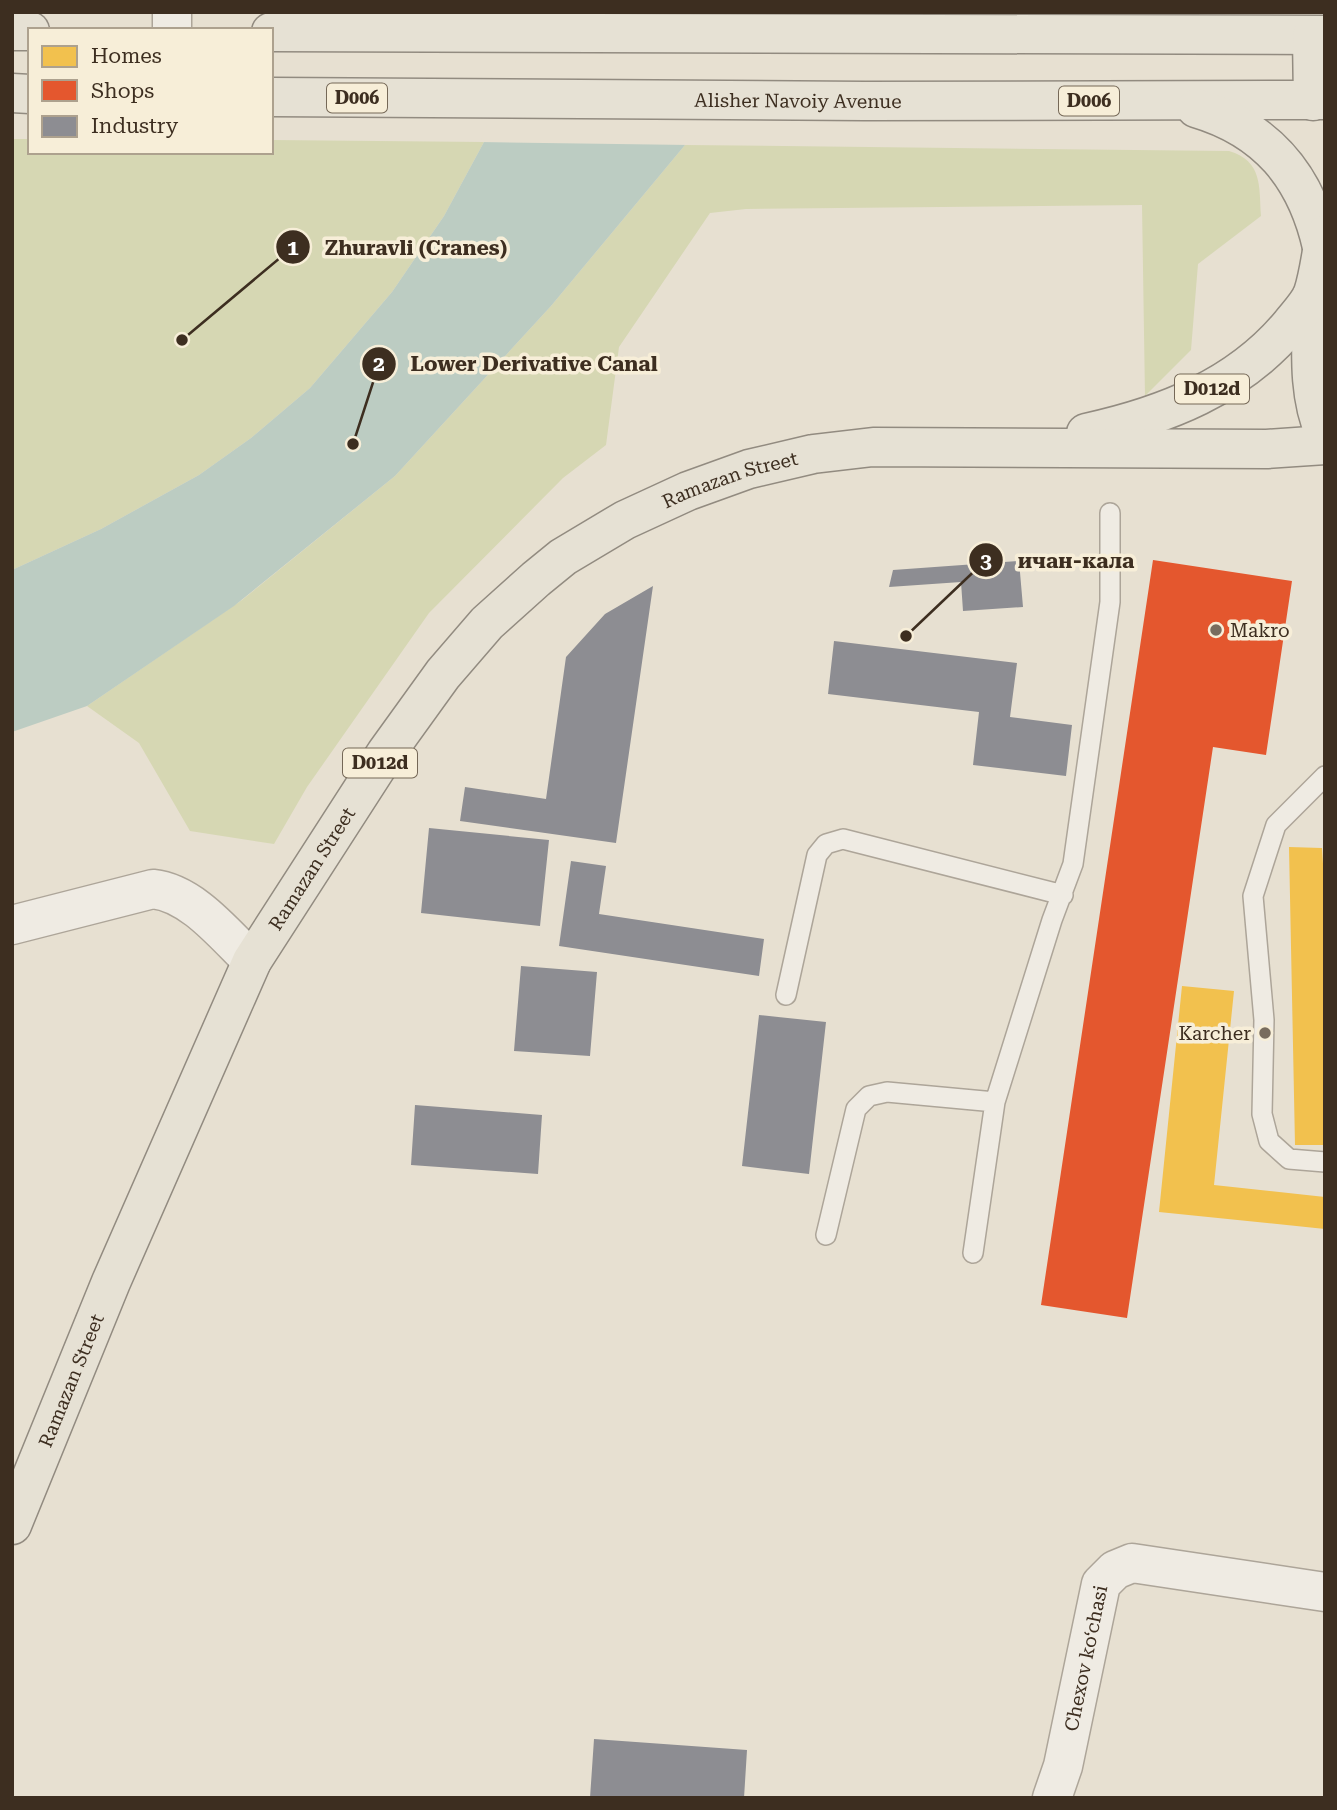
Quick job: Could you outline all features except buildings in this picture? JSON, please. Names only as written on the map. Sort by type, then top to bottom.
[{"type":"main road","points":[[318,12],[352,24],[391,33]]},
{"type":"main road","points":[[273,32],[1320,34],[1319,100]]},
{"type":"main road","name":"Alisher Navoiy Avenue","points":[[273,97],[865,101],[1319,100]]},
{"type":"main road","name":"D012d","points":[[1174,101],[1207,111],[1259,137],[1278,154],[1293,175],[1316,220],[1324,241],[1312,296],[1312,376],[1317,412],[1325,434]]},
{"type":"main road","name":"D012d","points":[[1021,447],[1150,417],[1209,391],[1244,369],[1273,342],[1312,296]]},
{"type":"main road","name":"Ramazan Street","points":[[12,1525],[111,1282],[252,961],[386,753],[443,674],[511,600],[563,557],[593,537],[656,505],[749,469],[843,450],[873,447],[1276,449],[1325,445]]},
{"type":"street","points":[[12,925],[153,889],[167,890],[182,898],[206,918],[252,961]]},
{"type":"street","name":"Chexov ko‘chasi","points":[[1052,1798],[1063,1766],[1101,1584],[1115,1570],[1132,1563],[1325,1592]]},
{"type":"lane","points":[[973,1253],[995,1102],[1052,920],[1073,864],[1110,602],[1110,513]]},
{"type":"lane","points":[[1325,776],[1276,825],[1253,896],[1264,1020],[1264,1123],[1269,1141],[1289,1158],[1325,1162]]},
{"type":"lane","points":[[786,995],[817,855],[826,844],[843,839],[1063,895]]},
{"type":"lane","points":[[826,1236],[856,1109],[869,1096],[887,1092],[995,1102]]},
{"type":"green space","points":[[12,139],[28,139],[28,154],[273,154],[273,140],[484,142],[444,216],[392,292],[310,388],[251,438],[199,475],[101,529],[12,570]]},
{"type":"green space","points":[[685,145],[1229,151],[1240,155],[1254,168],[1259,185],[1261,216],[1198,264],[1191,350],[1145,396],[1142,205],[746,209],[710,213],[619,347],[606,445],[563,478],[429,613],[307,787],[274,844],[190,831],[139,743],[87,706],[242,600],[395,476],[551,306]]},
{"type":"shaded area","points":[[771,12],[685,145],[551,306],[395,476],[234,606],[87,706],[12,732],[12,570],[101,529],[199,475],[251,438],[310,388],[392,292],[444,216],[484,142]]},
{"type":"pier","points":[[538,12],[774,12],[689,145],[480,142]]},
{"type":"place","name":"Zhuravli (Cranes)","points":[[182,340]]},
{"type":"place","name":"Lower Derivative Canal","points":[[353,444]]},
{"type":"place","name":"Makro","points":[[1216,630]]},
{"type":"place","name":"ичан-кала","points":[[906,636]]},
{"type":"place","name":"Karcher","points":[[1265,1033]]}]
